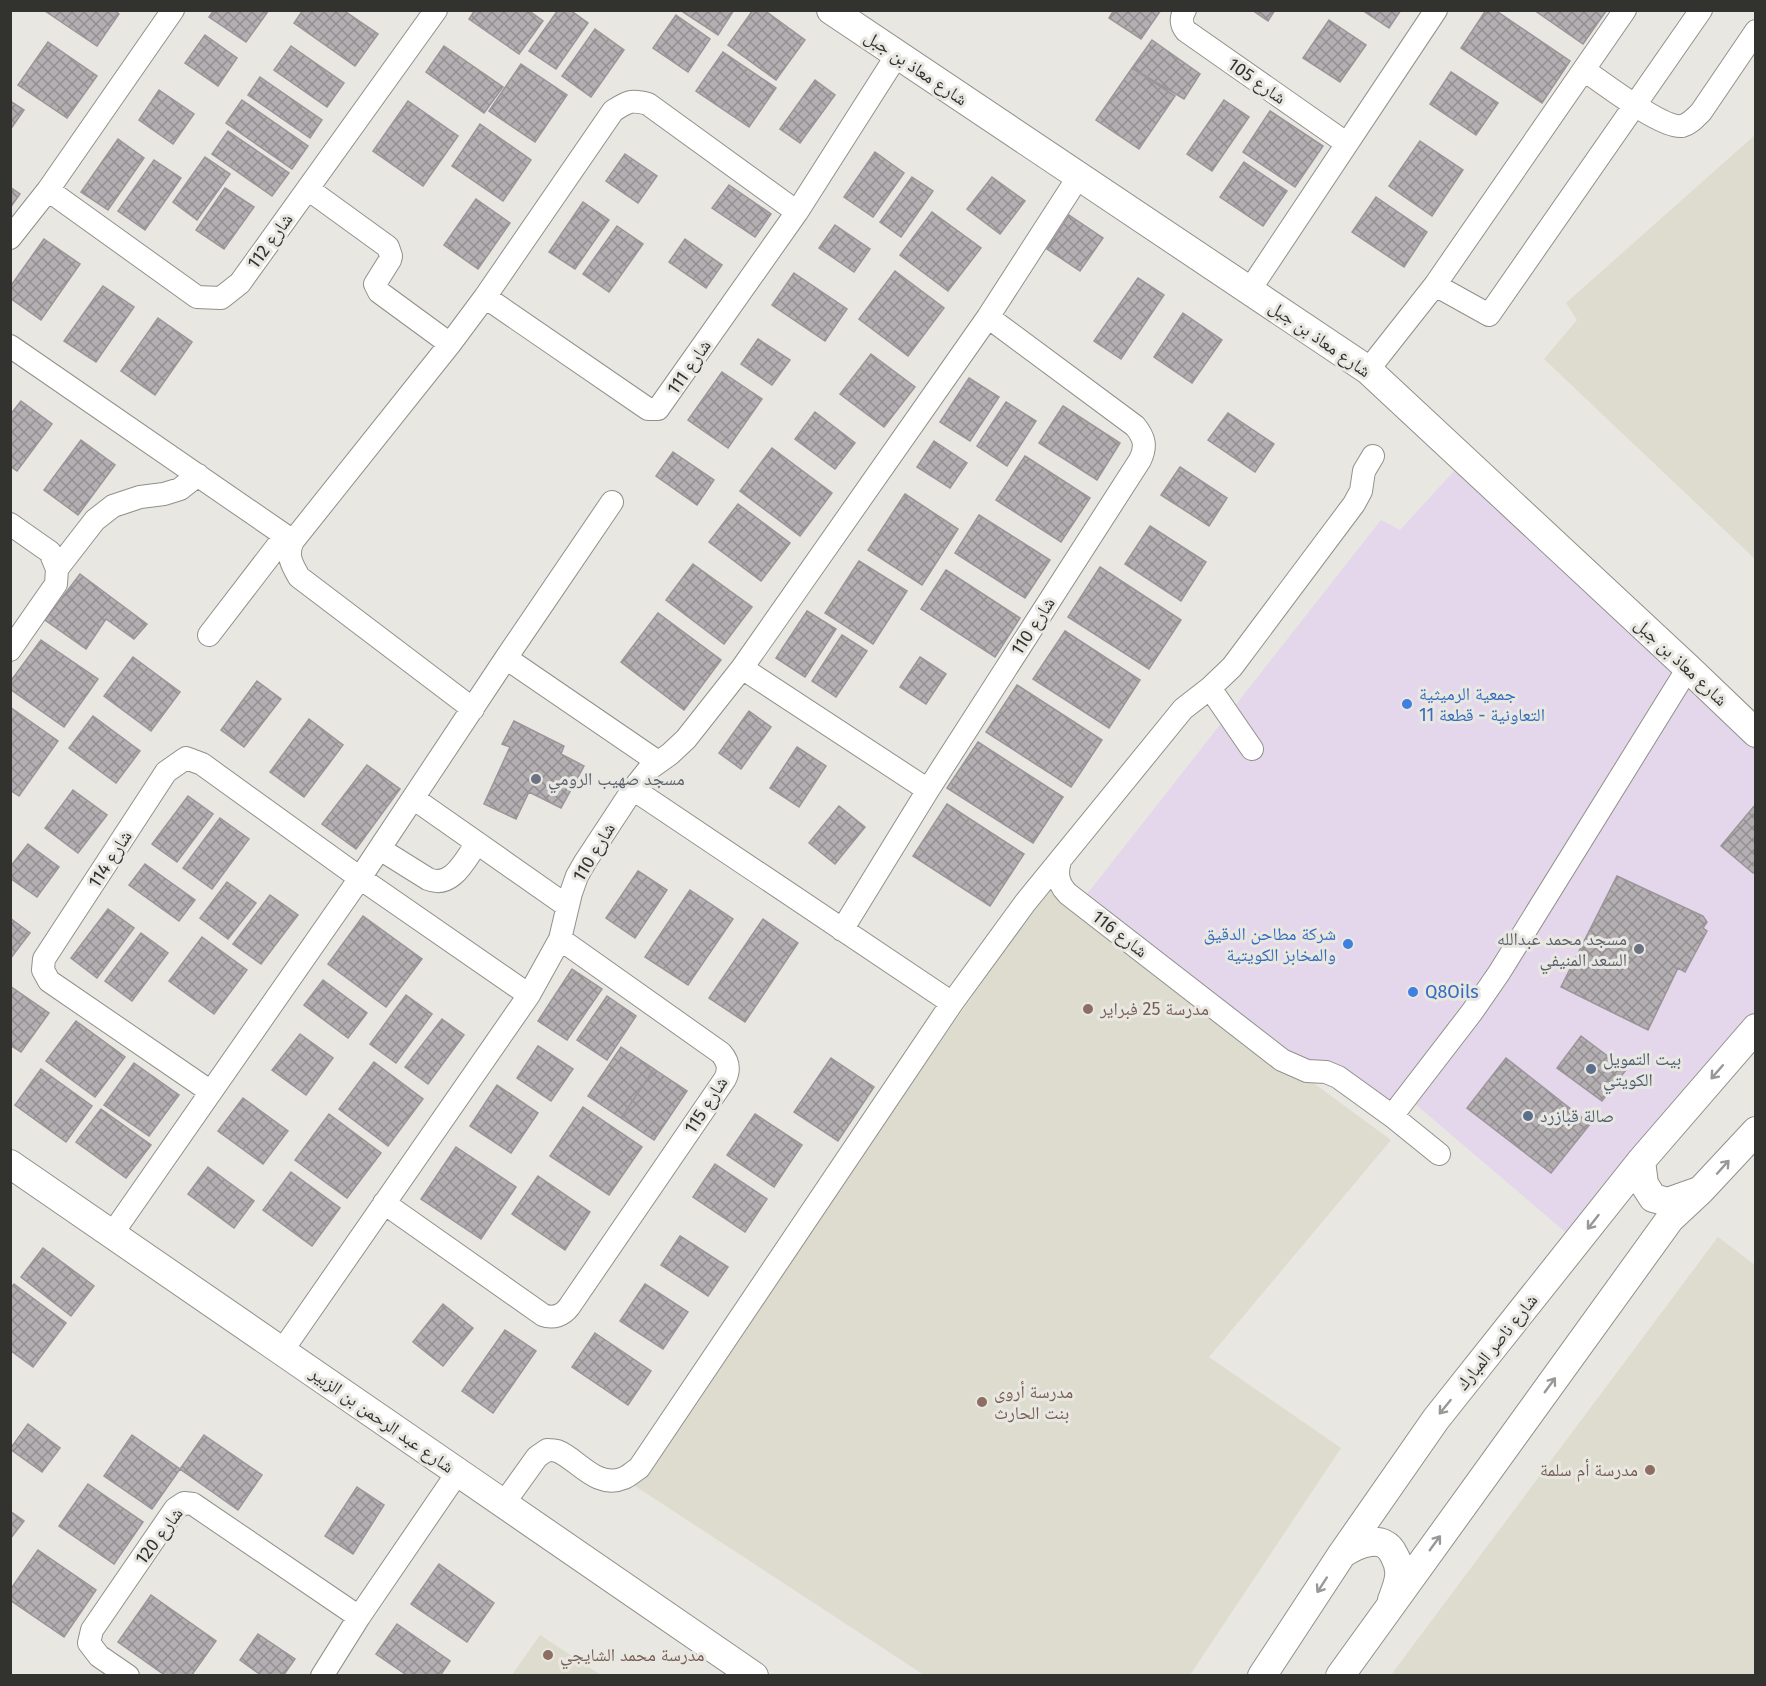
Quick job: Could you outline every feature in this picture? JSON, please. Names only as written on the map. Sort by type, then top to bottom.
[{"type":"street","points":[[10,238],[48,190],[173,10]]},
{"type":"street","name":"شارع 112","points":[[48,190],[196,297],[221,298],[240,284],[436,10]]},
{"type":"street","name":"شارع معاذ بن جبل","points":[[831,10],[1368,370],[1755,733]]},
{"type":"street","name":"شارع 105","points":[[1185,10],[1182,23],[1186,32],[1346,143]]},
{"type":"street","points":[[1249,291],[1436,10]]},
{"type":"street","points":[[1368,370],[1436,285],[1625,10]]},
{"type":"street","points":[[1436,285],[1489,315],[1701,10]]},
{"type":"street","points":[[1584,70],[1666,124],[1684,126],[1701,112],[1755,31]]},
{"type":"street","name":"شارع 111","points":[[485,297],[648,409],[655,410],[661,406],[797,212],[897,55]]},
{"type":"street","points":[[209,635],[450,344],[613,111],[627,102],[638,101],[648,104],[797,212]]},
{"type":"street","name":"شارع 110","points":[[560,939],[567,906],[577,876],[633,789],[649,769],[686,739],[742,668],[988,317],[1079,176]]},
{"type":"street","points":[[308,189],[388,247],[390,260],[375,284],[379,292],[450,344]]},
{"type":"street","name":"شارع 110","points":[[928,790],[1144,451],[1143,438],[1135,426],[988,317]]},
{"type":"street","points":[[10,346],[289,538],[290,563],[299,577],[473,710]]},
{"type":"street","points":[[504,1503],[531,1464],[547,1450],[558,1451],[590,1474],[604,1480],[625,1478],[639,1468],[952,1002],[1024,903],[1183,709],[1232,667],[1354,504],[1361,491],[1364,471],[1373,456]]},
{"type":"street","points":[[57,569],[95,520],[113,506],[140,497],[180,489],[198,476]]},
{"type":"street","points":[[112,1234],[380,849],[612,502]]},
{"type":"street","points":[[10,524],[50,552],[57,569],[57,584],[10,650]]},
{"type":"street","points":[[506,658],[658,762]]},
{"type":"street","points":[[742,668],[928,790],[842,930]]},
{"type":"street","points":[[1392,1116],[1472,1012],[1688,668]]},
{"type":"street","points":[[1210,688],[1252,748]]},
{"type":"street","name":"شارع 114","points":[[211,1092],[49,981],[43,970],[44,959],[166,772],[186,758],[202,764],[360,878],[529,995]]},
{"type":"street","points":[[633,789],[952,1002]]},
{"type":"street","points":[[413,798],[567,906]]},
{"type":"street","points":[[380,849],[428,879],[441,882],[459,869],[477,843]]},
{"type":"street","name":"شارع 116","points":[[1060,861],[1059,881],[1068,894],[1278,1056],[1298,1068],[1332,1074],[1392,1116],[1439,1154]]},
{"type":"street","points":[[282,1351],[529,995],[560,939]]},
{"type":"street","name":"شارع 115","points":[[384,1203],[543,1315],[557,1316],[567,1310],[725,1079],[728,1067],[721,1053],[560,939]]},
{"type":"street","name":"شارع ناصر المبارك","points":[[1262,1676],[1341,1554],[1436,1419],[1641,1161],[1755,1028]]},
{"type":"street","points":[[1340,1676],[1670,1219],[1701,1190],[1755,1131]]},
{"type":"street","points":[[1641,1161],[1644,1184],[1653,1198],[1668,1202],[1701,1190]]},
{"type":"street","name":"شارع عبد الرحمن بن الزبير","points":[[10,1164],[754,1676]]},
{"type":"street","points":[[322,1676],[359,1617],[458,1472]]},
{"type":"street","name":"شارع 120","points":[[128,1676],[99,1656],[89,1643],[92,1630],[175,1509],[184,1503],[193,1504],[359,1617]]},
{"type":"street","points":[[1341,1554],[1356,1546],[1373,1542],[1380,1542],[1392,1550],[1399,1575],[1390,1605]]},
{"type":"shaded area","points":[[1755,135],[1755,559],[1544,359],[1577,320],[1566,303]]},
{"type":"shaded area","points":[[1464,460],[1755,735],[1755,1028],[1577,1242],[1407,1097],[1392,1116],[1307,1071],[1080,903],[1381,520],[1400,530]]},
{"type":"shaded area","name":"مدرسة أروى بنت الحارث","points":[[1048,888],[1391,1140],[1209,1357],[1341,1448],[1190,1675],[924,1675],[632,1484]]},
{"type":"shaded area","name":"مدرسة أم سلمة","points":[[1718,1237],[1755,1265],[1755,1675],[1391,1675]]},
{"type":"shaded area","name":"مدرسة محمد الشايجي","points":[[540,1635],[601,1675],[512,1675]]},
{"type":"building","points":[[114,10],[119,14],[97,46],[45,11]]},
{"type":"building","points":[[214,10],[269,10],[246,42],[209,17]]},
{"type":"building","points":[[303,10],[343,10],[378,34],[355,66],[294,23]]},
{"type":"building","points":[[475,10],[528,10],[543,21],[519,54],[469,19]]},
{"type":"building","points":[[558,10],[570,10],[588,23],[556,69],[529,51]]},
{"type":"building","points":[[680,10],[734,10],[718,35]]},
{"type":"building","points":[[753,10],[764,10],[805,40],[776,80],[728,45]]},
{"type":"building","points":[[1114,10],[1161,10],[1141,39],[1109,18]]},
{"type":"building","points":[[1252,10],[1275,10],[1268,21]]},
{"type":"building","points":[[1362,10],[1401,10],[1389,28]]},
{"type":"building","points":[[1486,10],[1495,10],[1570,61],[1542,103],[1461,48]]},
{"type":"building","points":[[1534,10],[1605,10],[1606,11],[1583,44]]},
{"type":"building","points":[[676,15],[710,39],[688,72],[653,48]]},
{"type":"building","points":[[1329,20],[1366,45],[1340,82],[1303,58]]},
{"type":"building","points":[[595,29],[624,50],[591,97],[562,76]]},
{"type":"building","points":[[205,35],[237,58],[218,86],[185,63]]},
{"type":"building","points":[[1152,40],[1200,74],[1184,99],[1132,68]]},
{"type":"building","points":[[48,42],[97,76],[67,118],[18,85]]},
{"type":"building","points":[[291,46],[344,83],[327,107],[274,70]]},
{"type":"building","points":[[444,46],[503,87],[484,113],[426,72]]},
{"type":"building","points":[[723,52],[776,88],[749,127],[696,91]]},
{"type":"building","points":[[521,64],[567,95],[535,142],[489,111]]},
{"type":"building","points":[[1132,68],[1175,96],[1139,149],[1096,120]]},
{"type":"building","points":[[1451,72],[1498,103],[1476,135],[1430,104]]},
{"type":"building","points":[[260,77],[322,120],[310,138],[248,95]]},
{"type":"building","points":[[815,80],[835,95],[800,143],[780,129]]},
{"type":"building","points":[[159,90],[194,114],[173,144],[139,120]]},
{"type":"building","points":[[242,100],[308,146],[292,169],[226,123]]},
{"type":"building","points":[[1224,100],[1249,117],[1212,171],[1187,154]]},
{"type":"building","points":[[10,101],[24,110],[10,130]]},
{"type":"building","points":[[408,101],[458,136],[423,186],[373,151]]},
{"type":"building","points":[[1270,111],[1323,146],[1295,187],[1243,152]]},
{"type":"building","points":[[480,124],[531,160],[503,201],[452,166]]},
{"type":"building","points":[[228,131],[289,173],[272,196],[212,154]]},
{"type":"building","points":[[118,139],[144,158],[108,210],[81,192]]},
{"type":"building","points":[[1420,141],[1463,170],[1432,216],[1389,186]]},
{"type":"building","points":[[875,152],[904,173],[873,217],[844,197]]},
{"type":"building","points":[[625,154],[657,176],[638,203],[606,181]]},
{"type":"building","points":[[205,157],[230,174],[197,220],[173,202]]},
{"type":"building","points":[[154,160],[181,178],[145,230],[118,211]]},
{"type":"building","points":[[1244,162],[1287,191],[1263,226],[1220,197]]},
{"type":"building","points":[[912,177],[933,191],[901,237],[880,222]]},
{"type":"building","points":[[992,177],[1025,201],[1000,234],[967,209]]},
{"type":"building","points":[[729,185],[771,214],[755,237],[712,208]]},
{"type":"building","points":[[10,187],[20,194],[10,208]]},
{"type":"building","points":[[225,188],[254,207],[224,249],[196,230]]},
{"type":"building","points":[[1376,197],[1427,232],[1404,267],[1352,232]]},
{"type":"building","points":[[476,199],[510,223],[478,269],[444,245]]},
{"type":"building","points":[[583,202],[609,220],[575,269],[549,252]]},
{"type":"building","points":[[932,212],[981,248],[948,291],[900,255]]},
{"type":"building","points":[[1069,215],[1103,238],[1080,271],[1047,249]]},
{"type":"building","points":[[835,225],[870,249],[854,272],[819,248]]},
{"type":"building","points":[[617,226],[643,244],[609,292],[583,274]]},
{"type":"building","points":[[44,239],[80,264],[41,320],[10,298],[10,287]]},
{"type":"building","points":[[685,239],[722,265],[706,288],[669,262]]},
{"type":"building","points":[[895,271],[944,308],[908,356],[859,319]]},
{"type":"building","points":[[794,273],[847,309],[825,341],[772,305]]},
{"type":"building","points":[[1138,278],[1164,295],[1121,359],[1094,341]]},
{"type":"building","points":[[103,286],[134,307],[96,362],[64,341]]},
{"type":"building","points":[[1183,313],[1222,340],[1192,383],[1154,357]]},
{"type":"building","points":[[158,318],[192,342],[155,395],[121,371]]},
{"type":"building","points":[[758,339],[790,360],[772,385],[741,364]]},
{"type":"building","points":[[871,354],[915,387],[884,427],[840,394]]},
{"type":"building","points":[[722,372],[762,399],[728,448],[688,420]]},
{"type":"building","points":[[969,378],[999,397],[970,441],[940,422]]},
{"type":"building","points":[[21,401],[52,424],[17,471],[10,466],[10,415]]},
{"type":"building","points":[[1006,402],[1036,421],[1007,466],[977,446]]},
{"type":"building","points":[[1063,406],[1120,443],[1097,480],[1039,443]]},
{"type":"building","points":[[815,412],[855,443],[835,469],[795,439]]},
{"type":"building","points":[[1228,413],[1274,444],[1255,472],[1208,440]]},
{"type":"building","points":[[81,440],[115,465],[78,515],[44,490]]},
{"type":"building","points":[[934,441],[967,463],[950,488],[917,467]]},
{"type":"building","points":[[772,448],[832,493],[800,536],[740,491]]},
{"type":"building","points":[[673,452],[714,480],[697,505],[656,476]]},
{"type":"building","points":[[1025,456],[1090,498],[1061,542],[996,500]]},
{"type":"building","points":[[1180,467],[1227,498],[1209,526],[1161,495]]},
{"type":"building","points":[[905,494],[958,529],[922,585],[868,550]]},
{"type":"building","points":[[738,504],[790,543],[761,581],[709,542]]},
{"type":"building","points":[[979,515],[1050,560],[1025,598],[955,553]]},
{"type":"building","points":[[1150,526],[1206,562],[1181,601],[1125,564]]},
{"type":"building","points":[[859,561],[907,591],[873,644],[825,613]]},
{"type":"building","points":[[693,564],[752,607],[724,644],[666,600]]},
{"type":"building","points":[[1100,567],[1181,620],[1149,669],[1068,617]]},
{"type":"building","points":[[946,570],[1020,618],[995,657],[921,609]]},
{"type":"building","points":[[80,574],[147,624],[134,639],[106,619],[86,649],[45,620]]},
{"type":"building","points":[[807,611],[836,629],[805,677],[776,658]]},
{"type":"building","points":[[658,613],[721,660],[684,710],[621,662]]},
{"type":"building","points":[[1065,631],[1140,680],[1109,728],[1033,679]]},
{"type":"building","points":[[842,635],[867,651],[836,697],[812,681]]},
{"type":"building","points":[[41,640],[98,679],[64,727],[10,689],[10,682]]},
{"type":"building","points":[[133,657],[180,692],[151,731],[104,696]]},
{"type":"building","points":[[920,657],[946,674],[926,704],[900,687]]},
{"type":"building","points":[[257,681],[281,699],[244,747],[221,730]]},
{"type":"building","points":[[1017,685],[1102,740],[1071,787],[986,732]]},
{"type":"building","points":[[10,707],[58,741],[19,796],[10,790]]},
{"type":"building","points":[[749,711],[771,727],[741,769],[719,753]]},
{"type":"building","points":[[93,716],[140,751],[116,783],[69,748]]},
{"type":"building","points":[[309,719],[343,745],[304,797],[270,772]]},
{"type":"building","name":"مسجد صهيب الرومي","points":[[514,721],[564,746],[561,754],[584,766],[561,808],[529,792],[516,819],[484,804],[510,747],[502,744]]},
{"type":"building","points":[[978,742],[1063,797],[1033,843],[947,788]]},
{"type":"building","points":[[797,747],[826,766],[799,807],[770,788]]},
{"type":"building","points":[[367,765],[400,789],[356,849],[322,824]]},
{"type":"building","points":[[73,790],[107,815],[78,853],[45,828]]},
{"type":"building","points":[[188,796],[213,814],[177,862],[152,844]]},
{"type":"building","points":[[947,804],[1024,854],[990,906],[913,856]]},
{"type":"building","points":[[1755,805],[1756,870],[1753,873],[1721,846]]},
{"type":"building","points":[[839,806],[865,827],[835,864],[809,843]]},
{"type":"building","points":[[220,818],[249,839],[212,889],[183,868]]},
{"type":"building","points":[[28,844],[59,867],[37,897],[10,878],[10,867]]},
{"type":"building","points":[[145,864],[195,900],[179,921],[129,885]]},
{"type":"building","points":[[638,871],[667,890],[635,938],[606,918]]},
{"type":"building","name":"مسجد محمد عبدالله السعد المنيفي","points":[[1617,876],[1703,916],[1707,922],[1703,928],[1707,931],[1685,972],[1678,968],[1648,1030],[1561,987]]},
{"type":"building","points":[[227,882],[256,903],[228,939],[200,918]]},
{"type":"building","points":[[690,890],[733,919],[688,985],[645,957]]},
{"type":"building","points":[[270,895],[298,915],[261,964],[233,944]]},
{"type":"building","points":[[108,909],[134,928],[97,978],[71,958]]},
{"type":"building","points":[[363,916],[422,959],[386,1007],[328,964]]},
{"type":"building","points":[[10,918],[30,933],[10,959]]},
{"type":"building","points":[[763,919],[798,943],[745,1022],[709,998]]},
{"type":"building","points":[[141,933],[168,953],[132,1001],[105,981]]},
{"type":"building","points":[[202,937],[247,970],[214,1014],[169,981]]},
{"type":"building","points":[[572,969],[602,989],[567,1040],[538,1021]]},
{"type":"building","points":[[323,980],[367,1013],[348,1038],[304,1005]]},
{"type":"building","points":[[10,986],[49,1013],[21,1052],[10,1045]]},
{"type":"building","points":[[406,995],[432,1014],[396,1063],[370,1044]]},
{"type":"building","points":[[607,996],[636,1016],[607,1060],[577,1040]]},
{"type":"building","points":[[442,1019],[464,1035],[428,1084],[405,1067]]},
{"type":"building","points":[[76,1021],[125,1057],[95,1097],[46,1061]]},
{"type":"building","points":[[300,1034],[333,1058],[306,1095],[272,1070]]},
{"type":"building","name":"بيت التمويل الكويتي","points":[[1581,1036],[1626,1070],[1602,1101],[1557,1068]]},
{"type":"building","points":[[538,1046],[573,1069],[551,1101],[517,1078]]},
{"type":"building","points":[[621,1047],[654,1069],[621,1118],[588,1096]]},
{"type":"building","points":[[831,1058],[874,1087],[838,1141],[794,1112]]},
{"type":"building","name":"صالة قبازرد","points":[[1506,1058],[1590,1124],[1551,1173],[1467,1108]]},
{"type":"building","points":[[374,1062],[423,1099],[388,1146],[339,1109]]},
{"type":"building","points":[[134,1063],[179,1095],[149,1136],[104,1105]]},
{"type":"building","points":[[41,1069],[92,1106],[66,1142],[15,1105]]},
{"type":"building","points":[[654,1069],[687,1091],[654,1140],[621,1118]]},
{"type":"building","points":[[497,1085],[538,1113],[511,1153],[470,1126]]},
{"type":"building","points":[[243,1098],[288,1131],[263,1164],[218,1131]]},
{"type":"building","points":[[583,1107],[642,1147],[609,1195],[550,1156]]},
{"type":"building","points":[[101,1109],[151,1145],[126,1178],[76,1142]]},
{"type":"building","points":[[329,1114],[381,1153],[347,1198],[295,1160]]},
{"type":"building","points":[[755,1114],[802,1145],[774,1187],[727,1155]]},
{"type":"building","points":[[456,1147],[516,1187],[481,1239],[421,1199]]},
{"type":"building","points":[[715,1164],[767,1199],[745,1232],[693,1197]]},
{"type":"building","points":[[208,1167],[254,1201],[234,1228],[188,1194]]},
{"type":"building","points":[[291,1172],[340,1208],[312,1246],[263,1210]]},
{"type":"building","points":[[538,1176],[590,1212],[565,1250],[512,1214]]},
{"type":"building","points":[[680,1236],[728,1267],[708,1296],[661,1265]]},
{"type":"building","points":[[43,1248],[94,1286],[71,1316],[21,1277]]},
{"type":"building","points":[[14,1284],[66,1323],[33,1367],[10,1350],[10,1289]]},
{"type":"building","points":[[645,1284],[688,1312],[663,1349],[620,1321]]},
{"type":"building","points":[[443,1304],[473,1328],[443,1366],[413,1342]]},
{"type":"building","points":[[505,1330],[536,1351],[493,1413],[462,1391]]},
{"type":"building","points":[[595,1333],[651,1371],[628,1405],[572,1367]]},
{"type":"building","points":[[28,1424],[60,1448],[42,1472],[10,1449]]},
{"type":"building","points":[[132,1435],[180,1469],[152,1509],[104,1476]]},
{"type":"building","points":[[204,1435],[262,1475],[238,1510],[180,1469]]},
{"type":"building","points":[[88,1484],[143,1522],[114,1564],[59,1526]]},
{"type":"building","points":[[357,1487],[384,1505],[353,1554],[325,1536]]},
{"type":"building","points":[[10,1511],[24,1521],[10,1539]]},
{"type":"building","points":[[38,1550],[96,1590],[64,1637],[10,1600],[10,1590]]},
{"type":"building","points":[[439,1564],[494,1603],[467,1642],[411,1604]]},
{"type":"building","points":[[151,1595],[216,1641],[191,1676],[166,1676],[118,1642]]},
{"type":"building","points":[[397,1624],[450,1661],[440,1676],[408,1676],[376,1654]]},
{"type":"building","points":[[258,1634],[295,1659],[283,1676],[262,1676],[240,1660]]},
{"type":"place","name":"جمعية الرميثية التعاونية - قطعة 11","points":[[1407,704]]},
{"type":"place","name":"مسجد صهيب الرومي","points":[[536,779]]},
{"type":"place","name":"شركة مطاحن الدقيق والمخابز الكويتية","points":[[1348,944]]},
{"type":"place","name":"مسجد محمد عبدالله السعد المنيفي","points":[[1639,949]]},
{"type":"place","name":"Q8Oils","points":[[1413,992]]},
{"type":"place","name":"مدرسة 25 فبراير","points":[[1088,1009]]},
{"type":"place","name":"بيت التمويل الكويتي","points":[[1591,1069]]},
{"type":"place","name":"صالة قبازرد","points":[[1528,1116]]},
{"type":"place","name":"مدرسة أروى بنت الحارث","points":[[982,1402]]},
{"type":"place","name":"مدرسة أم سلمة","points":[[1650,1470]]},
{"type":"place","name":"مدرسة محمد الشايجي","points":[[548,1655]]}]
